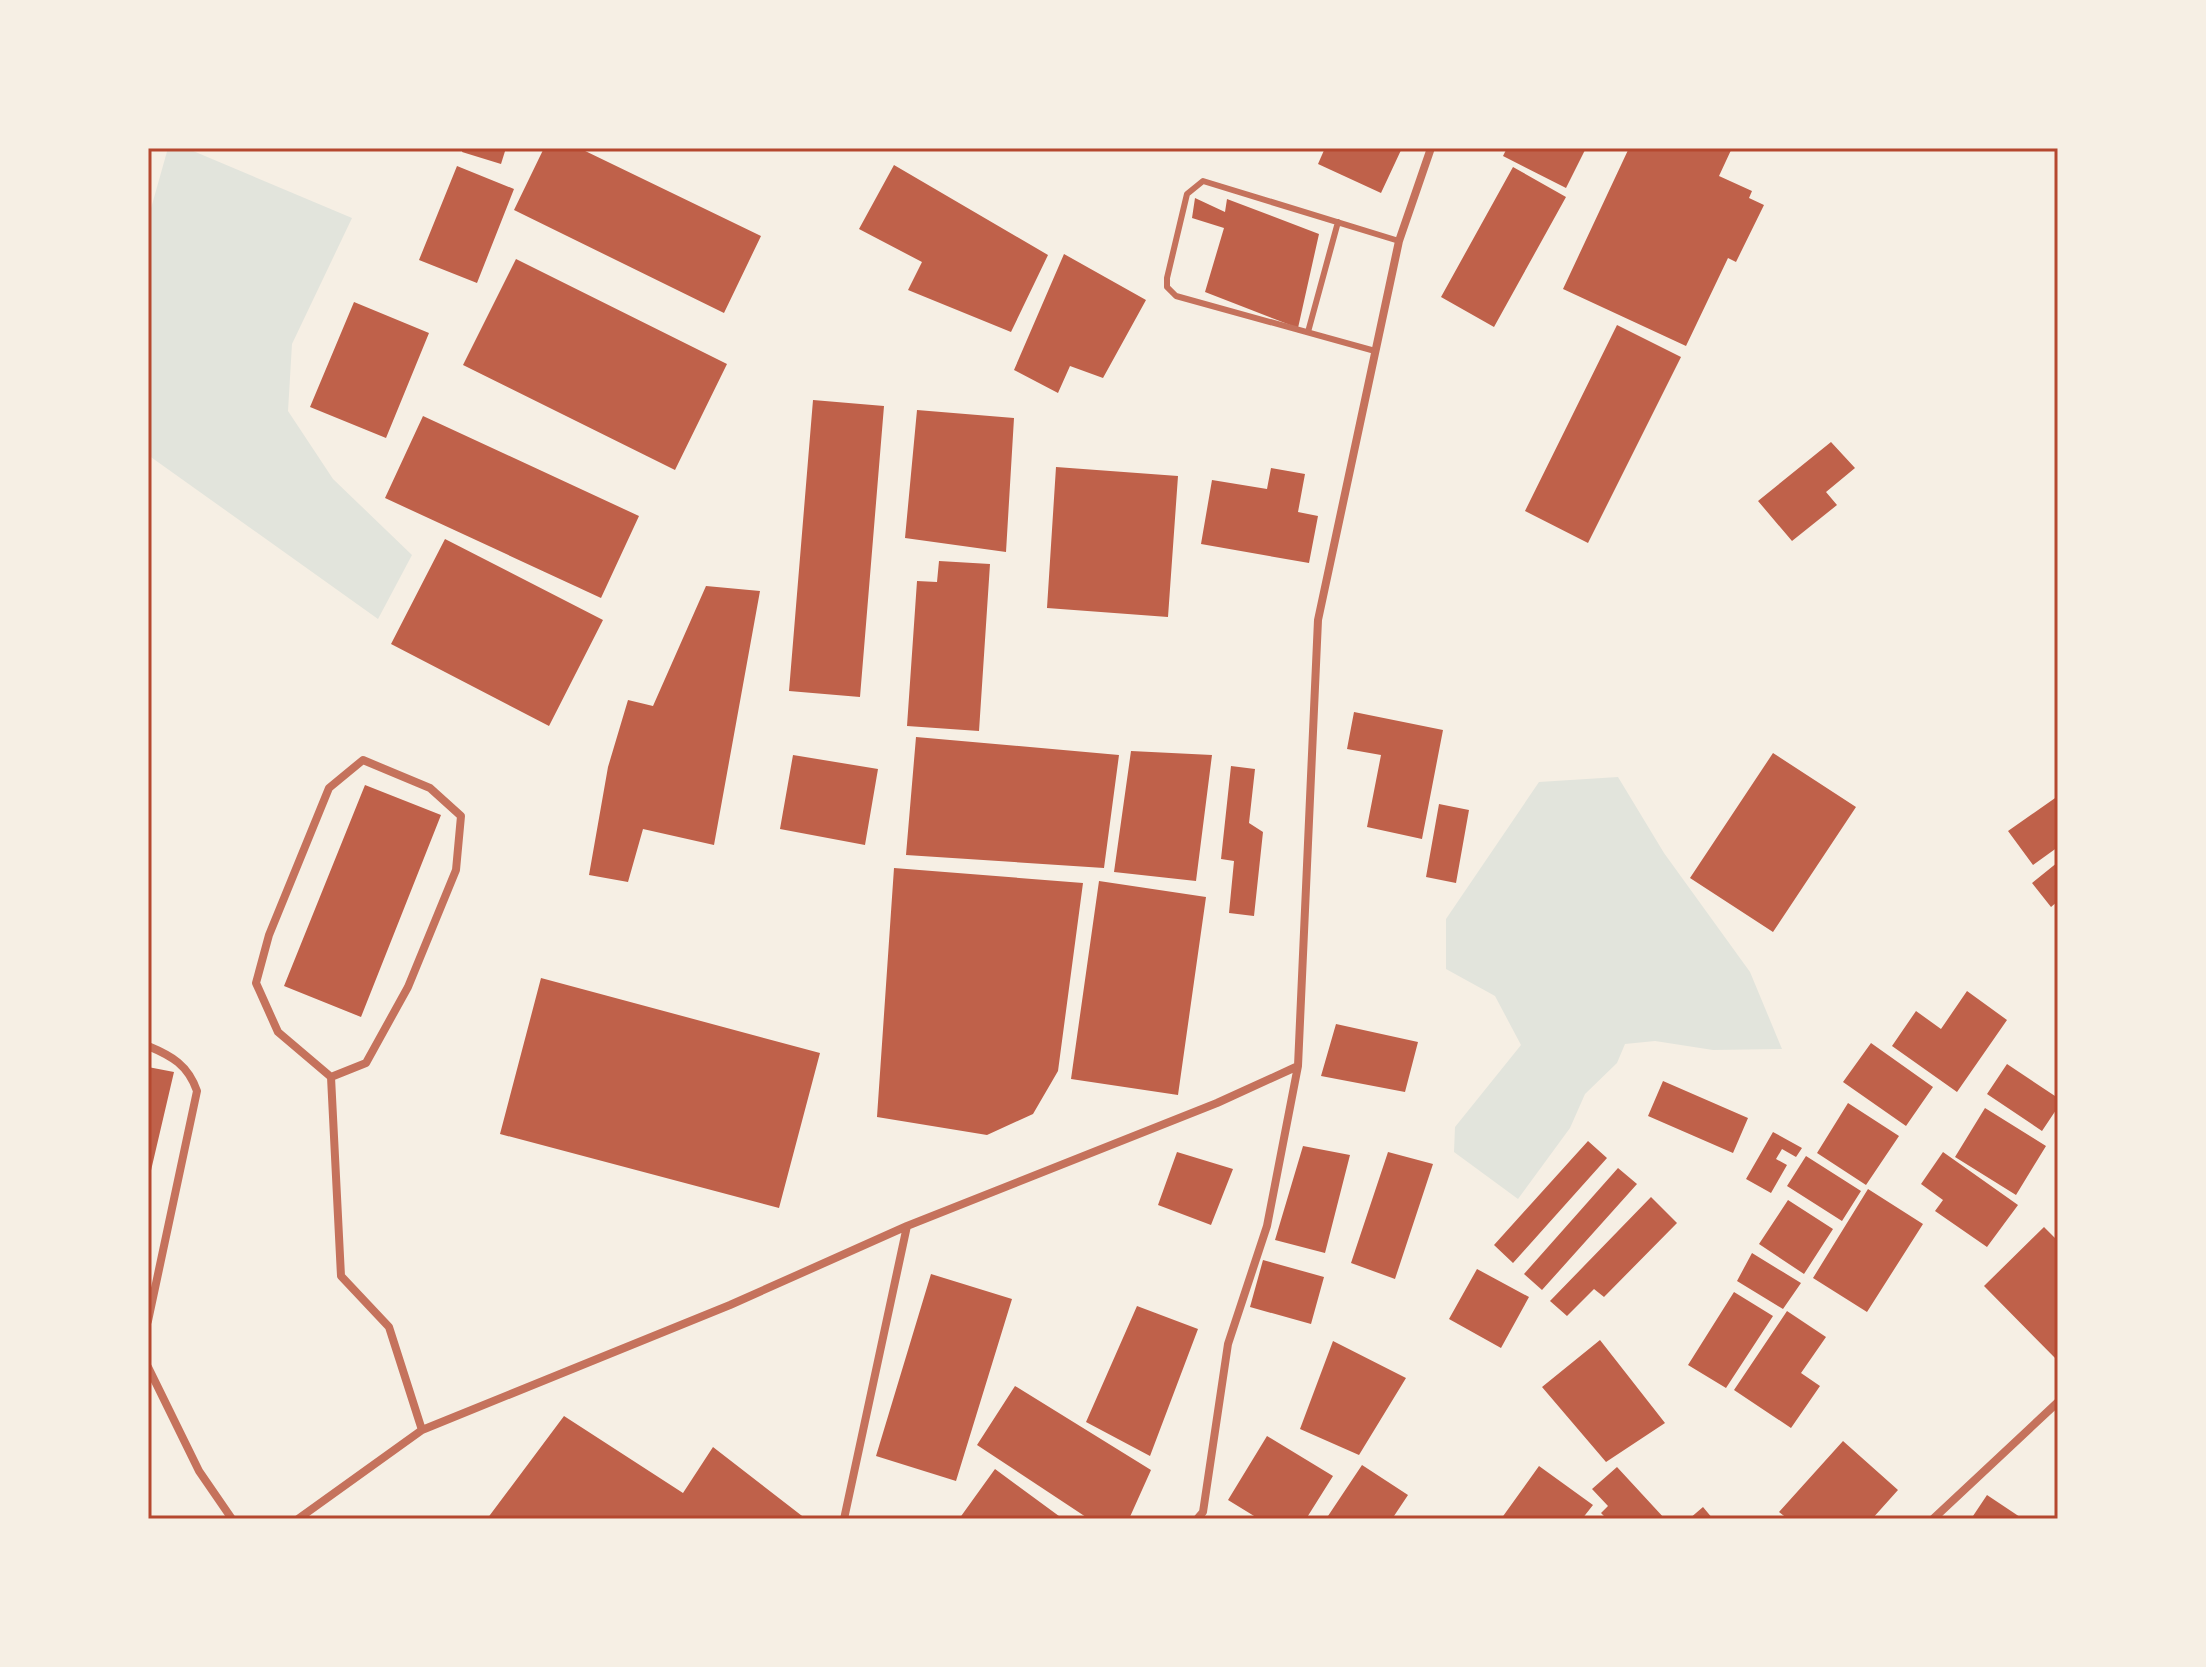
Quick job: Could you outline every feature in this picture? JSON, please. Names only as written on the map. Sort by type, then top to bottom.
[{"type":"street","points":[[1214,1519],[1200,1516],[1228,1344],[1267,1226],[1298,1066],[1318,620],[1399,241],[1431,148]]},
{"type":"street","points":[[331,1077],[366,1063],[408,987],[456,870],[461,816],[430,788],[363,760],[329,788],[269,935],[256,983],[278,1032],[331,1077],[341,1276],[389,1327],[422,1430]]},
{"type":"street","points":[[148,1046],[174,1057],[191,1074],[197,1091],[148,1321]]},
{"type":"street","points":[[298,1519],[422,1430],[730,1305],[907,1226],[1217,1103],[1298,1066]]},
{"type":"street","points":[[844,1519],[907,1226]]},
{"type":"street","points":[[148,1367],[199,1471],[232,1519]]},
{"type":"street","points":[[1933,1519],[2058,1402]]},
{"type":"lane","points":[[1375,351],[1176,296],[1167,287],[1167,278],[1187,194],[1203,181],[1399,241]]},
{"type":"lane","points":[[1308,332],[1338,222]]},
{"type":"shaded area","points":[[168,148],[186,148],[352,218],[292,344],[288,411],[333,479],[412,555],[378,619],[148,455],[148,219]]},
{"type":"shaded area","points":[[1618,777],[1664,853],[1750,972],[1782,1049],[1713,1050],[1655,1041],[1625,1044],[1617,1063],[1585,1094],[1570,1128],[1518,1199],[1454,1152],[1455,1127],[1521,1045],[1495,996],[1446,969],[1446,919],[1539,782]]},
{"type":"building","points":[[463,148],[506,148],[501,164],[462,152]]},
{"type":"building","points":[[544,148],[579,148],[761,236],[724,313],[514,210]]},
{"type":"building","points":[[1325,148],[1402,148],[1381,193],[1318,164]]},
{"type":"building","points":[[1507,148],[1586,148],[1566,188],[1503,156]]},
{"type":"building","points":[[1629,148],[1732,148],[1719,176],[1752,191],[1749,198],[1764,205],[1736,262],[1728,258],[1686,346],[1563,289]]},
{"type":"building","points":[[894,165],[1048,255],[1011,332],[908,290],[922,262],[859,229]]},
{"type":"building","points":[[457,166],[514,189],[477,283],[419,260]]},
{"type":"building","points":[[1513,167],[1566,197],[1494,327],[1441,297]]},
{"type":"building","points":[[1195,198],[1225,212],[1227,199],[1319,234],[1298,328],[1205,292],[1224,228],[1192,218]]},
{"type":"building","points":[[1064,254],[1146,300],[1103,378],[1070,366],[1058,393],[1014,370]]},
{"type":"building","points":[[516,259],[727,364],[675,470],[463,365]]},
{"type":"building","points":[[354,302],[429,333],[386,438],[310,407]]},
{"type":"building","points":[[1617,325],[1681,357],[1588,543],[1525,511]]},
{"type":"building","points":[[813,400],[884,406],[860,697],[789,691]]},
{"type":"building","points":[[917,410],[1014,418],[1006,552],[905,538]]},
{"type":"building","points":[[423,416],[639,516],[601,598],[385,498]]},
{"type":"building","points":[[1831,442],[1855,468],[1826,492],[1837,505],[1792,541],[1758,501]]},
{"type":"building","points":[[1056,467],[1178,476],[1168,617],[1047,608]]},
{"type":"building","points":[[1271,468],[1305,474],[1298,512],[1318,516],[1309,563],[1201,544],[1212,480],[1267,489]]},
{"type":"building","points":[[445,539],[603,620],[549,726],[391,644]]},
{"type":"building","points":[[939,561],[990,564],[979,731],[907,726],[917,581],[937,582]]},
{"type":"building","points":[[706,586],[760,591],[714,845],[643,829],[628,882],[589,875],[608,767],[628,700],[653,706]]},
{"type":"building","points":[[1354,712],[1443,730],[1422,839],[1367,827],[1381,755],[1347,749]]},
{"type":"building","points":[[916,737],[1119,755],[1104,868],[906,855]]},
{"type":"building","points":[[1131,751],[1212,755],[1196,881],[1114,872]]},
{"type":"building","points":[[1773,753],[1856,807],[1773,932],[1690,878]]},
{"type":"building","points":[[793,755],[878,769],[865,845],[780,829]]},
{"type":"building","points":[[1231,766],[1255,769],[1249,823],[1263,832],[1254,916],[1229,913],[1234,861],[1221,859]]},
{"type":"building","points":[[365,785],[441,815],[361,1017],[284,986]]},
{"type":"building","points":[[2058,796],[2058,847],[2033,865],[2008,831]]},
{"type":"building","points":[[1439,804],[1469,810],[1456,883],[1426,877]]},
{"type":"building","points":[[2058,862],[2058,901],[2051,907],[2032,883]]},
{"type":"building","points":[[894,868],[1083,883],[1058,1071],[1033,1114],[987,1135],[877,1117]]},
{"type":"building","points":[[1099,881],[1206,897],[1178,1095],[1071,1079]]},
{"type":"building","points":[[541,978],[820,1053],[779,1208],[500,1134]]},
{"type":"building","points":[[1967,991],[2007,1020],[1957,1092],[1892,1046],[1916,1011],[1941,1029]]},
{"type":"building","points":[[1336,1024],[1418,1042],[1405,1092],[1321,1076]]},
{"type":"building","points":[[1871,1043],[1933,1087],[1906,1126],[1843,1082]]},
{"type":"building","points":[[2007,1064],[2058,1098],[2058,1107],[2042,1131],[1987,1094]]},
{"type":"building","points":[[148,1067],[174,1072],[149,1179],[148,1179]]},
{"type":"building","points":[[1663,1081],[1748,1118],[1733,1153],[1648,1116]]},
{"type":"building","points":[[1848,1103],[1899,1136],[1866,1185],[1817,1153]]},
{"type":"building","points":[[1985,1108],[2046,1146],[2016,1195],[1955,1157]]},
{"type":"building","points":[[1773,1132],[1802,1148],[1796,1157],[1782,1149],[1776,1159],[1787,1165],[1771,1193],[1746,1179]]},
{"type":"building","points":[[1588,1141],[1607,1158],[1513,1263],[1494,1245]]},
{"type":"building","points":[[1303,1146],[1350,1155],[1325,1253],[1275,1240]]},
{"type":"building","points":[[1177,1152],[1233,1169],[1211,1225],[1158,1205]]},
{"type":"building","points":[[1388,1152],[1433,1164],[1395,1279],[1351,1263]]},
{"type":"building","points":[[1943,1152],[2018,1205],[1987,1247],[1935,1211],[1943,1200],[1921,1184]]},
{"type":"building","points":[[1806,1156],[1861,1191],[1842,1221],[1787,1186]]},
{"type":"building","points":[[1618,1168],[1637,1184],[1542,1290],[1524,1274]]},
{"type":"building","points":[[1868,1189],[1923,1224],[1867,1312],[1813,1278]]},
{"type":"building","points":[[1651,1197],[1677,1223],[1604,1297],[1594,1289],[1567,1316],[1550,1301]]},
{"type":"building","points":[[1788,1200],[1833,1229],[1804,1274],[1759,1244]]},
{"type":"building","points":[[2044,1227],[2058,1241],[2058,1361],[1984,1286]]},
{"type":"building","points":[[1752,1253],[1801,1283],[1783,1309],[1737,1281]]},
{"type":"building","points":[[1263,1260],[1324,1277],[1311,1324],[1250,1307]]},
{"type":"building","points":[[1477,1269],[1529,1297],[1501,1348],[1449,1319]]},
{"type":"building","points":[[931,1274],[1012,1299],[956,1481],[876,1456]]},
{"type":"building","points":[[1734,1292],[1773,1316],[1726,1388],[1688,1365]]},
{"type":"building","points":[[1137,1306],[1198,1329],[1150,1456],[1086,1422]]},
{"type":"building","points":[[1787,1311],[1826,1337],[1801,1373],[1820,1386],[1791,1428],[1734,1390]]},
{"type":"building","points":[[1600,1340],[1665,1423],[1606,1462],[1542,1387]]},
{"type":"building","points":[[1333,1341],[1406,1378],[1359,1455],[1300,1429]]},
{"type":"building","points":[[1015,1386],[1151,1470],[1129,1519],[1089,1519],[977,1445]]},
{"type":"building","points":[[564,1416],[683,1493],[713,1447],[806,1519],[487,1519]]},
{"type":"building","points":[[1267,1436],[1333,1476],[1306,1519],[1259,1519],[1228,1500]]},
{"type":"building","points":[[1843,1441],[1898,1490],[1872,1519],[1788,1519],[1779,1512]]},
{"type":"building","points":[[1362,1465],[1408,1495],[1392,1519],[1326,1519]]},
{"type":"building","points":[[1539,1466],[1593,1505],[1582,1519],[1501,1519]]},
{"type":"building","points":[[1617,1467],[1665,1519],[1607,1519],[1601,1513],[1608,1506],[1592,1489]]},
{"type":"building","points":[[995,1469],[1063,1519],[959,1519]]},
{"type":"building","points":[[1987,1495],[2023,1519],[1971,1519]]},
{"type":"building","points":[[1703,1507],[1713,1519],[1689,1519]]}]
